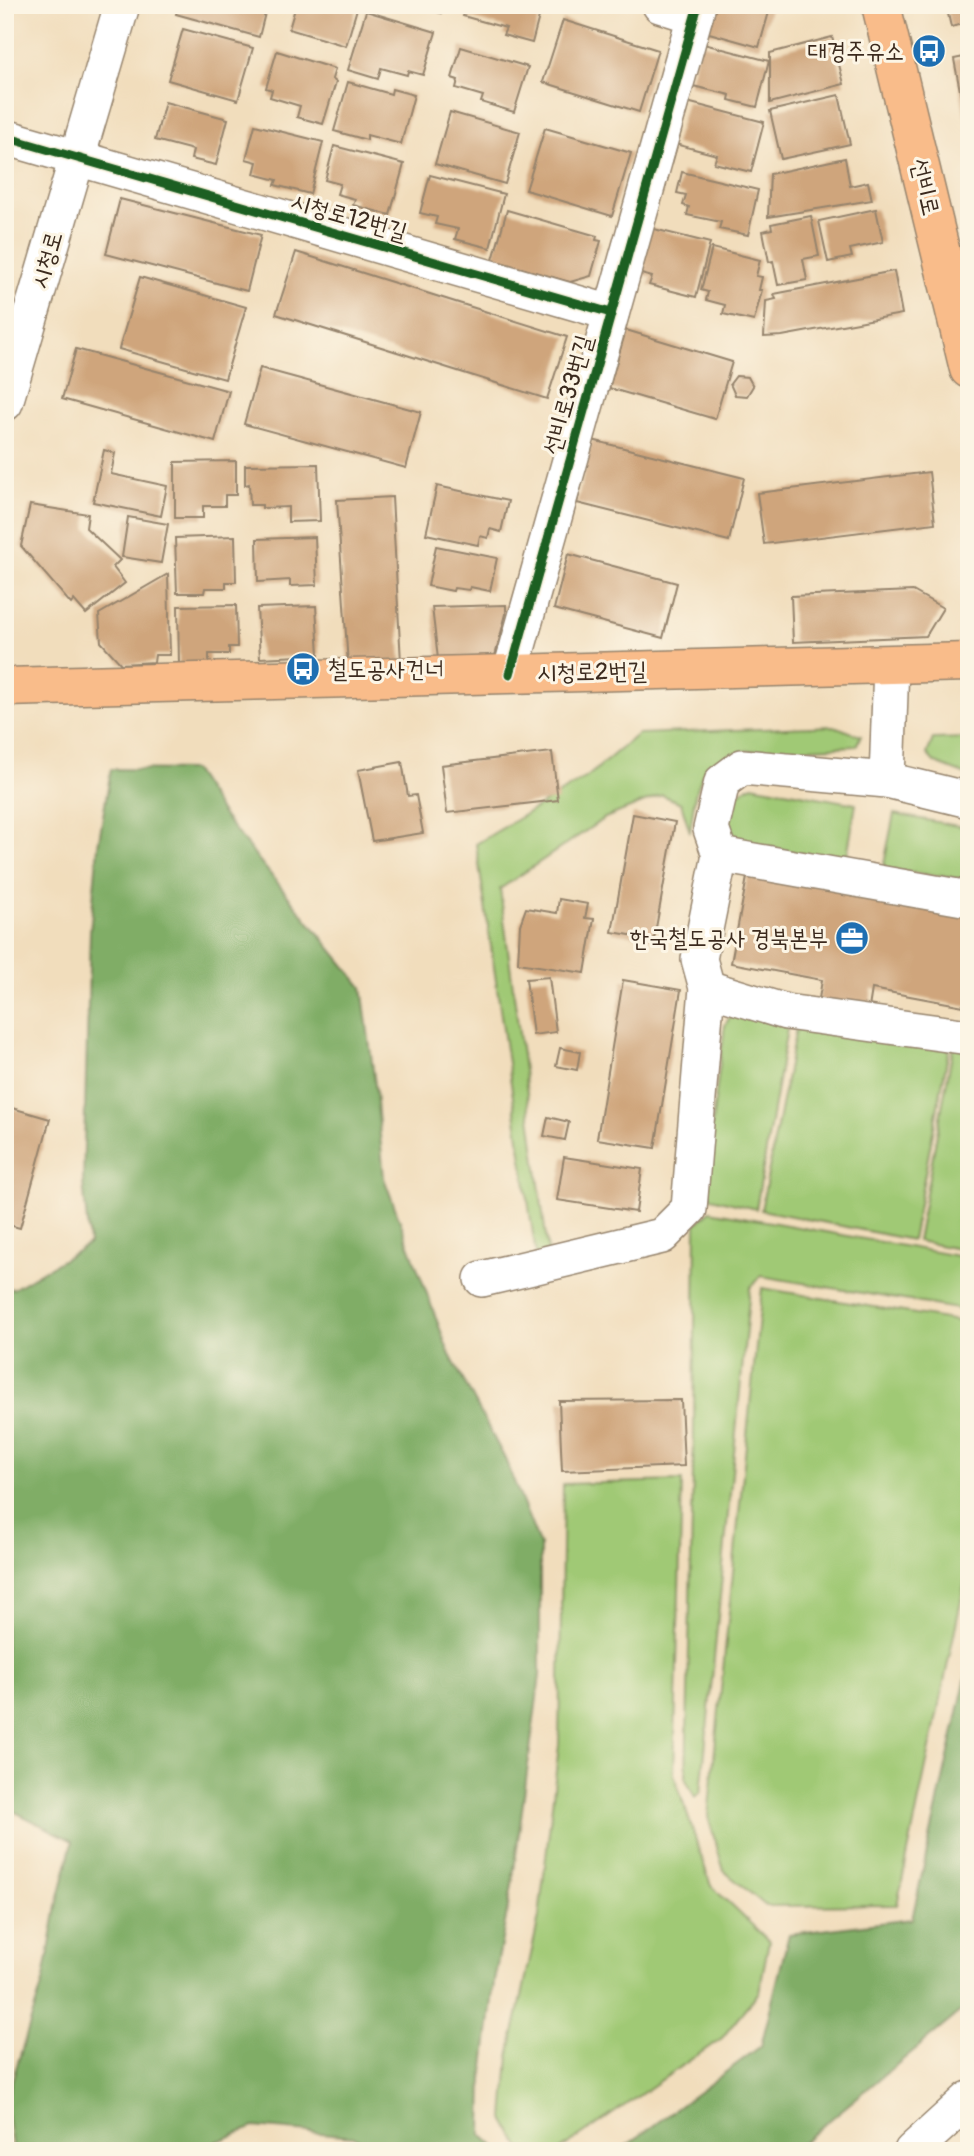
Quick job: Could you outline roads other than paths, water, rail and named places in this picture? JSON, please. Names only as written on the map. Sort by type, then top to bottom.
[{"type":"main road","name":"선비로","points":[[881,5],[969,369]]},
{"type":"main road","name":"시청로2번길","points":[[5,687],[969,662]]},
{"type":"street","name":"시청로","points":[[5,402],[122,5]]},
{"type":"street","points":[[660,5],[696,10]]},
{"type":"street","name":"선비로33번길","points":[[510,674],[696,10]]},
{"type":"street","points":[[5,137],[77,159]]},
{"type":"street","name":"시청로12번길","points":[[77,159],[611,313]]},
{"type":"street","points":[[887,780],[891,664]]},
{"type":"street","points":[[482,1279],[662,1236],[689,1209],[707,988],[699,959],[720,855],[711,829],[722,782],[742,767],[887,780],[969,800]]},
{"type":"street","points":[[720,855],[969,899]]},
{"type":"street","points":[[707,988],[786,1012],[969,1037]]},
{"type":"street","points":[[912,2151],[969,2099]]},
{"type":"place","name":"대경주유소","points":[[929,51]]},
{"type":"place","name":"철도공사건너","points":[[303,669]]},
{"type":"place","name":"한국철도공사 경북본부","points":[[852,938]]}]
